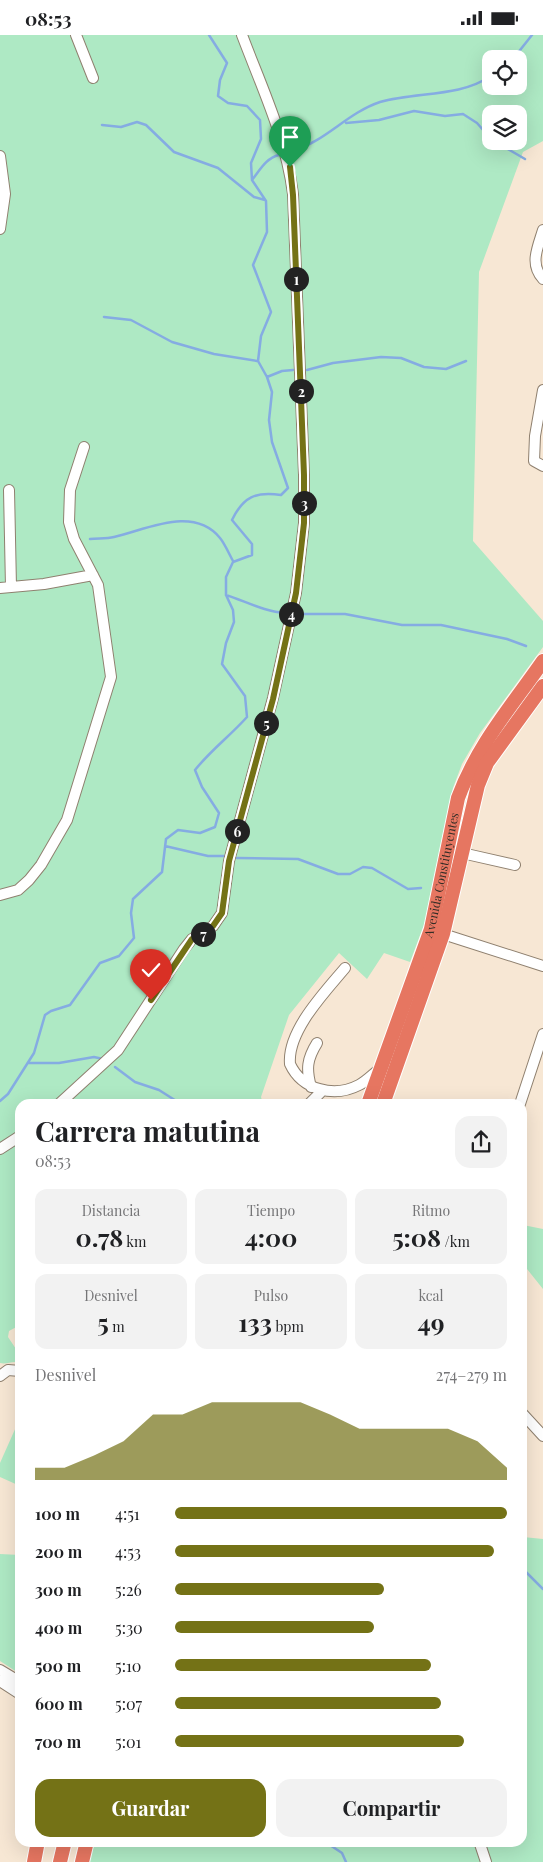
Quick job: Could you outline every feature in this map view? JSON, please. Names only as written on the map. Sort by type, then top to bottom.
[{"type":"highway","name":"Avenida Constituyentes","points":[[374,1099],[382,1067],[431,929],[456,807],[465,779],[487,738],[543,661]]},
{"type":"highway","name":"Avenida Constituyentes","points":[[375,1099],[443,934],[472,807],[487,763],[542,691]]},
{"type":"highway","points":[[34,1862],[37,1847]]},
{"type":"highway","points":[[42,1862],[45,1847]]},
{"type":"highway","points":[[60,1862],[65,1847]]},
{"type":"highway","points":[[68,1847],[70,1862]]},
{"type":"highway","points":[[82,1862],[86,1847]]},
{"type":"street","points":[[76,35],[93,78]]},
{"type":"street","points":[[64,1099],[118,1050],[184,949],[192,939],[213,926],[222,913],[229,861],[273,699],[296,593],[304,523],[304,475],[293,195],[290,167],[279,128],[242,35]]},
{"type":"street","points":[[0,156],[5,194],[0,229]]},
{"type":"street","points":[[543,230],[534,262],[535,269],[543,279]]},
{"type":"street","points":[[543,390],[534,461],[543,466]]},
{"type":"street","points":[[0,895],[18,890],[29,879],[41,865],[67,820],[110,677],[98,585],[74,539],[69,522],[70,490],[84,447]]},
{"type":"street","points":[[9,490],[5,587],[44,584],[93,575]]},
{"type":"street","points":[[462,853],[514,865]]},
{"type":"street","points":[[443,934],[543,966]]},
{"type":"street","points":[[345,968],[315,1006],[291,1044],[289,1054],[292,1069],[300,1079],[311,1087],[323,1090],[351,1087],[363,1082],[382,1067]]},
{"type":"street","points":[[522,1099],[543,1034]]},
{"type":"street","points":[[311,1087],[307,1065],[309,1056],[317,1043]]},
{"type":"street","points":[[351,1087],[368,1099]]},
{"type":"street","points":[[314,1099],[323,1090]]},
{"type":"street","points":[[0,1149],[15,1139]]},
{"type":"street","points":[[0,1376],[8,1370],[15,1371]]},
{"type":"street","points":[[527,1418],[543,1436]]},
{"type":"street","points":[[0,1670],[15,1679]]},
{"type":"street","points":[[0,1681],[15,1691]]},
{"type":"street","points":[[481,1847],[486,1862]]},
{"type":"green space","points":[[0,35],[543,35],[543,141],[527,150],[527,105],[482,105],[482,150],[527,150],[523,152],[479,272],[473,541],[543,621],[543,647],[480,733],[462,764],[453,788],[425,922],[410,962],[384,953],[367,979],[339,953],[289,1015],[262,1099],[15,1099],[15,1328],[9,1331],[8,1337],[15,1348],[15,1362],[0,1363]]},
{"type":"green space","points":[[527,1226],[543,1229],[543,1289],[527,1269]]},
{"type":"green space","points":[[15,1429],[15,1484],[0,1477],[0,1463]]},
{"type":"green space","points":[[527,1537],[543,1539],[543,1862],[89,1862],[93,1847],[527,1847]]},
{"type":"green space","points":[[0,1554],[15,1555],[15,1671],[0,1661]]},
{"type":"waterway","points":[[0,1101],[8,1094],[34,1053],[45,1015],[70,1005],[100,963],[119,956],[134,938],[131,913],[133,899],[162,872],[166,839],[178,830],[200,833],[215,827],[219,813],[202,787],[195,770],[247,717],[245,696],[222,664],[226,643],[234,622],[233,610],[226,595],[226,577],[233,562],[252,555],[252,544],[232,520],[236,512],[251,497],[264,494],[281,495],[288,488],[272,442],[269,420],[272,392],[267,377],[258,361],[261,336],[271,312],[253,265],[267,232],[266,201],[252,180],[251,163],[261,139],[260,120],[247,106],[228,103],[218,96],[220,80],[227,63],[209,35]]},
{"type":"waterway","points":[[520,50],[532,35]]},
{"type":"waterway","points":[[292,151],[315,141],[357,113],[380,102],[451,91],[465,88],[482,81]]},
{"type":"waterway","points":[[346,123],[379,120],[414,111],[445,116],[463,114],[482,129]]},
{"type":"waterway","points":[[102,125],[121,127],[137,122],[146,125],[174,152],[218,168],[254,197],[265,200]]},
{"type":"waterway","points":[[510,150],[525,159]]},
{"type":"waterway","points":[[252,180],[267,162],[279,155]]},
{"type":"waterway","points":[[104,317],[131,320],[172,342],[214,354],[257,361]]},
{"type":"waterway","points":[[307,370],[333,363],[381,357],[401,358],[424,367],[446,369],[466,361]]},
{"type":"waterway","points":[[267,377],[282,371],[293,370]]},
{"type":"waterway","points":[[90,539],[114,537],[169,523],[183,521],[197,523],[209,528],[220,538],[233,561]]},
{"type":"waterway","points":[[226,595],[263,608],[285,613]]},
{"type":"waterway","points":[[298,614],[345,614],[402,625],[441,625],[507,639],[526,646]]},
{"type":"waterway","points":[[165,846],[208,856],[224,856]]},
{"type":"waterway","points":[[237,858],[298,859],[338,874],[350,874],[363,867],[372,868],[408,889],[421,888]]},
{"type":"waterway","points":[[28,1063],[59,1063],[94,1057],[103,1059]]},
{"type":"waterway","points":[[115,1067],[135,1082],[159,1090],[173,1099]]},
{"type":"waterway","points":[[527,1573],[543,1589]]},
{"type":"waterway","points":[[333,1847],[342,1853],[346,1862]]},
{"type":"route","points":[[151,1000],[192,939],[203,934],[213,926],[222,913],[229,861],[273,699],[296,593],[304,523],[304,475],[293,195],[290,167]]}]
